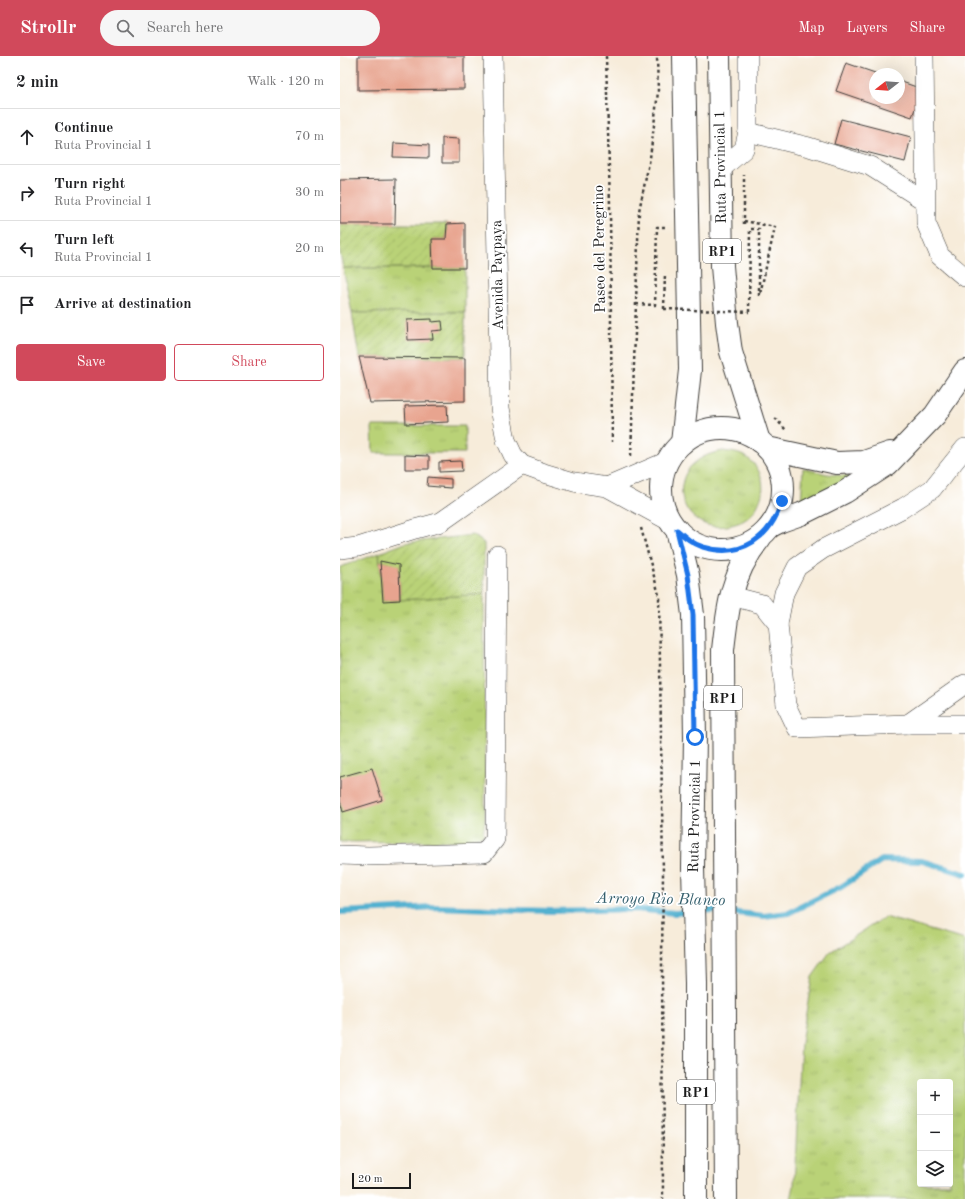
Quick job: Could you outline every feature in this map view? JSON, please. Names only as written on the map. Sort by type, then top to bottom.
[{"type":"main road","name":"RP1","points":[[682,443],[690,370],[684,56]]},
{"type":"main road","name":"Ruta Provincial 1","points":[[719,56],[722,266],[731,352],[763,445]]},
{"type":"main road","points":[[765,532],[781,521],[801,514],[845,492],[888,464],[935,415],[965,371]]},
{"type":"main road","name":"Ruta Provincial 1","points":[[696,1199],[696,984],[693,868],[695,737],[693,615],[688,575],[674,526],[664,508],[661,492],[663,476],[668,462],[682,443],[696,434],[712,429],[728,428],[745,433],[763,445],[775,460],[781,473],[783,486],[782,501],[778,514],[754,546],[740,571],[731,596],[723,650],[726,1199]]},
{"type":"main road","points":[[763,445],[837,463],[864,462],[906,446]]},
{"type":"main road","name":"Ruta Provincial 1","points":[[674,526],[689,540],[702,547],[717,550],[732,550],[747,545],[765,532]]},
{"type":"street","name":"Avenida Paypaya","points":[[493,56],[500,408],[506,440],[513,455],[522,465]]},
{"type":"street","points":[[720,170],[746,141],[748,56]]},
{"type":"street","points":[[924,56],[926,223],[940,256],[965,277]]},
{"type":"street","points":[[746,141],[809,147],[870,166],[925,201]]},
{"type":"street","points":[[965,448],[932,489],[903,508],[823,549],[797,567],[784,593],[778,624],[786,705],[797,728],[908,724],[965,724]]},
{"type":"street","points":[[607,487],[668,462]]},
{"type":"street","points":[[341,548],[358,547],[441,522],[522,465],[574,482],[607,487],[674,526]]},
{"type":"street","points":[[340,855],[484,854],[495,839],[497,555]]},
{"type":"street","points":[[731,596],[762,604],[778,624]]},
{"type":"street","points":[[908,724],[965,684]]},
{"type":"path","name":"Paseo del Peregrino","points":[[606,56],[610,206],[612,442]]},
{"type":"path","points":[[744,228],[746,141]]},
{"type":"path","points":[[666,272],[664,309],[749,312],[750,228],[759,228],[759,299],[775,227],[744,221]]},
{"type":"path","points":[[636,304],[655,305],[657,227],[667,227]]},
{"type":"path","points":[[741,311],[741,319]]},
{"type":"path","points":[[774,416],[787,431]]},
{"type":"path","points":[[662,1199],[663,874]]},
{"type":"green space","points":[[340,224],[447,224],[446,239],[432,239],[433,268],[343,268],[340,253]]},
{"type":"green space","points":[[343,268],[465,268],[465,312],[352,313]]},
{"type":"green space","points":[[465,312],[465,358],[359,357],[352,313]]},
{"type":"green space","points":[[372,426],[465,426],[465,453],[373,453]]},
{"type":"green space","points":[[723,451],[741,455],[751,461],[761,476],[763,488],[758,504],[747,518],[735,524],[715,526],[700,522],[688,511],[682,498],[682,483],[689,469],[702,458]]},
{"type":"green space","points":[[803,468],[827,474],[849,476],[851,479],[801,506]]},
{"type":"green space","points":[[473,535],[484,543],[484,594],[400,600],[399,566],[380,561],[379,553],[405,543]]},
{"type":"green space","points":[[379,553],[383,601],[484,594],[485,819],[483,835],[470,841],[340,842],[340,567]]},
{"type":"green space","points":[[885,917],[965,940],[965,1199],[791,1199],[794,1186],[801,1043],[812,977],[830,952]]},
{"type":"building","points":[[358,56],[464,56],[464,89],[358,90]]},
{"type":"building","points":[[846,63],[869,71],[869,102],[836,91]]},
{"type":"building","points":[[905,83],[922,89],[912,117],[874,104],[905,104]]},
{"type":"building","points":[[841,119],[911,137],[905,162],[834,144]]},
{"type":"building","points":[[442,138],[459,139],[459,163],[442,163]]},
{"type":"building","points":[[394,143],[429,145],[429,158],[393,157]]},
{"type":"building","points":[[396,179],[395,224],[340,224],[340,180]]},
{"type":"building","points":[[465,223],[465,268],[433,268],[432,239],[446,239],[447,224]]},
{"type":"building","points":[[432,319],[432,322],[442,321],[443,330],[432,331],[433,339],[408,340],[407,320]]},
{"type":"building","points":[[359,357],[465,358],[465,401],[370,403]]},
{"type":"building","points":[[447,405],[448,422],[406,424],[405,406]]},
{"type":"building","points":[[405,455],[429,456],[429,469],[405,469]]},
{"type":"building","points":[[461,461],[462,471],[439,472],[439,462]]},
{"type":"building","points":[[428,477],[451,479],[451,488],[427,486]]},
{"type":"building","points":[[380,561],[399,565],[400,600],[383,601]]},
{"type":"building","points":[[372,768],[382,800],[343,812],[340,801],[340,777]]},
{"type":"waterway","name":"Arroyo Rio Blanco","points":[[340,912],[435,907],[551,911],[636,909],[675,913],[712,910],[764,916],[788,913],[841,887],[882,860],[922,861],[965,874]]},
{"type":"route","points":[[695,737],[693,615],[688,575],[677,530],[689,540],[702,547],[717,550],[732,550],[747,545],[760,538],[771,526],[778,514],[782,501]]}]
